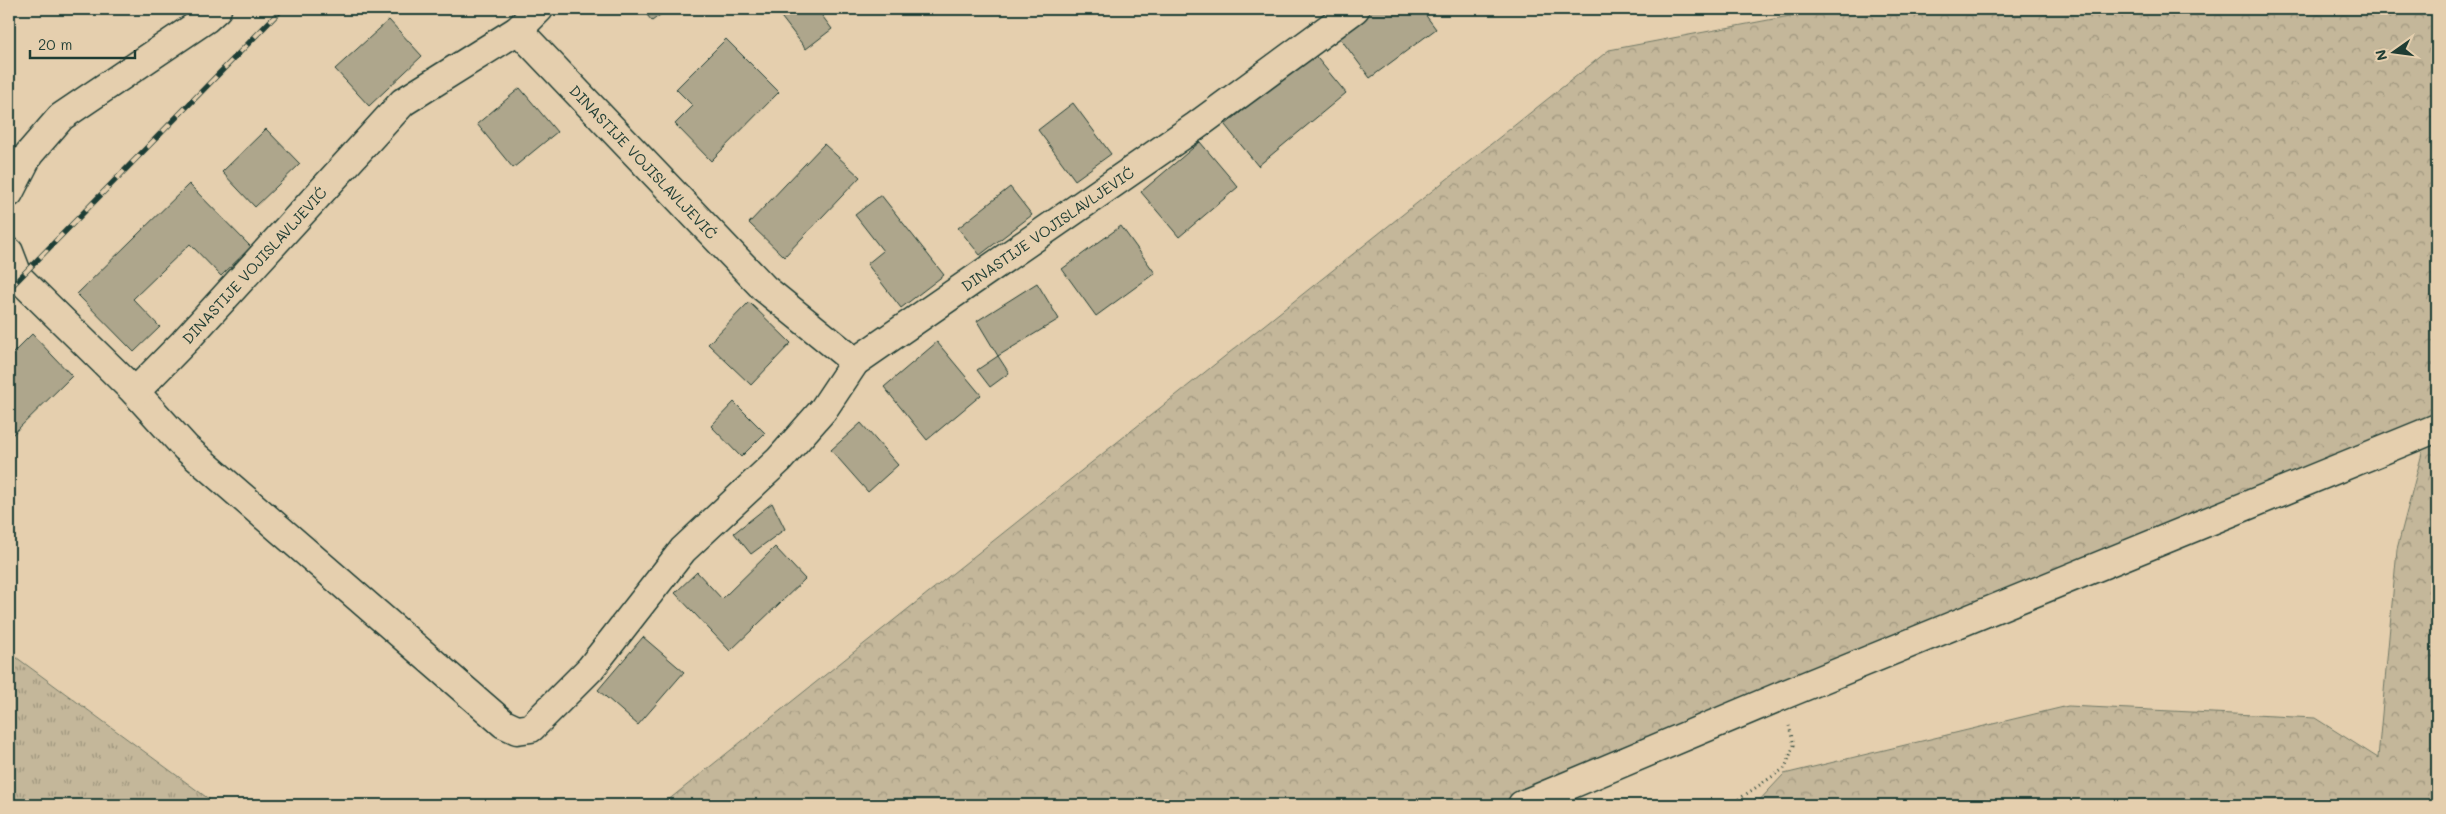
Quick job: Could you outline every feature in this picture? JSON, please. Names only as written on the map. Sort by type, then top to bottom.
[{"type":"street","points":[[9,193],[29,154],[62,117],[206,19],[217,9]]},
{"type":"street","points":[[518,30],[539,9]]},
{"type":"street","name":"DINASTIJE VOJISLAVLJEVIĆ","points":[[136,392],[403,102],[518,30],[764,288],[855,362],[1196,126],[1355,9]]},
{"type":"street","points":[[9,252],[19,278],[136,392],[193,454],[504,724],[524,731],[531,728],[590,669],[683,550],[779,460],[822,410],[855,362]]},
{"type":"street","points":[[1522,805],[1781,696],[2437,428]]},
{"type":"path","points":[[1730,805],[1785,768],[1794,745],[1781,696]]},
{"type":"green space","points":[[1827,9],[2437,9],[2437,805],[1755,805],[1784,774],[2068,706],[2315,718],[2378,758],[2397,549],[2426,438],[1522,805],[662,805],[1609,50]]},
{"type":"green space","points":[[9,652],[217,805],[9,805]]},
{"type":"building","points":[[642,9],[668,9],[652,21]]},
{"type":"building","points":[[775,9],[817,9],[832,29],[806,49]]},
{"type":"building","points":[[1371,9],[1421,9],[1436,29],[1370,78],[1337,34]]},
{"type":"building","points":[[389,20],[422,56],[369,106],[335,69]]},
{"type":"building","points":[[726,39],[779,92],[711,161],[675,124],[693,106],[676,89]]},
{"type":"building","points":[[1313,53],[1346,93],[1258,166],[1225,125]]},
{"type":"building","points":[[520,88],[557,132],[513,168],[477,124]]},
{"type":"building","points":[[1073,103],[1111,154],[1075,180],[1038,130]]},
{"type":"building","points":[[266,129],[300,164],[255,207],[222,172]]},
{"type":"building","points":[[1200,142],[1238,187],[1179,237],[1141,192]]},
{"type":"building","points":[[824,144],[860,177],[784,257],[749,223]]},
{"type":"building","points":[[189,184],[251,247],[221,276],[190,244],[133,299],[160,327],[134,352],[77,294]]},
{"type":"building","points":[[1010,187],[1032,215],[980,255],[958,228]]},
{"type":"building","points":[[881,195],[944,275],[901,308],[867,264],[883,251],[855,215]]},
{"type":"building","points":[[1121,226],[1155,273],[1096,316],[1062,269]]},
{"type":"building","points":[[1037,283],[1059,319],[998,356],[977,321]]},
{"type":"building","points":[[749,302],[791,343],[751,385],[708,344]]},
{"type":"building","points":[[32,334],[72,376],[9,438],[9,357]]},
{"type":"building","points":[[937,342],[981,395],[927,440],[884,387]]},
{"type":"building","points":[[998,356],[1009,373],[990,387],[977,370]]},
{"type":"building","points":[[734,402],[765,433],[741,457],[711,426]]},
{"type":"building","points":[[861,423],[898,465],[868,492],[831,450]]},
{"type":"building","points":[[772,503],[785,529],[751,554],[734,533]]},
{"type":"building","points":[[775,547],[805,579],[730,651],[675,593],[697,572],[722,599]]},
{"type":"building","points":[[643,637],[684,672],[638,725],[598,690]]},
{"type":"railway","points":[[9,289],[282,9]]}]
